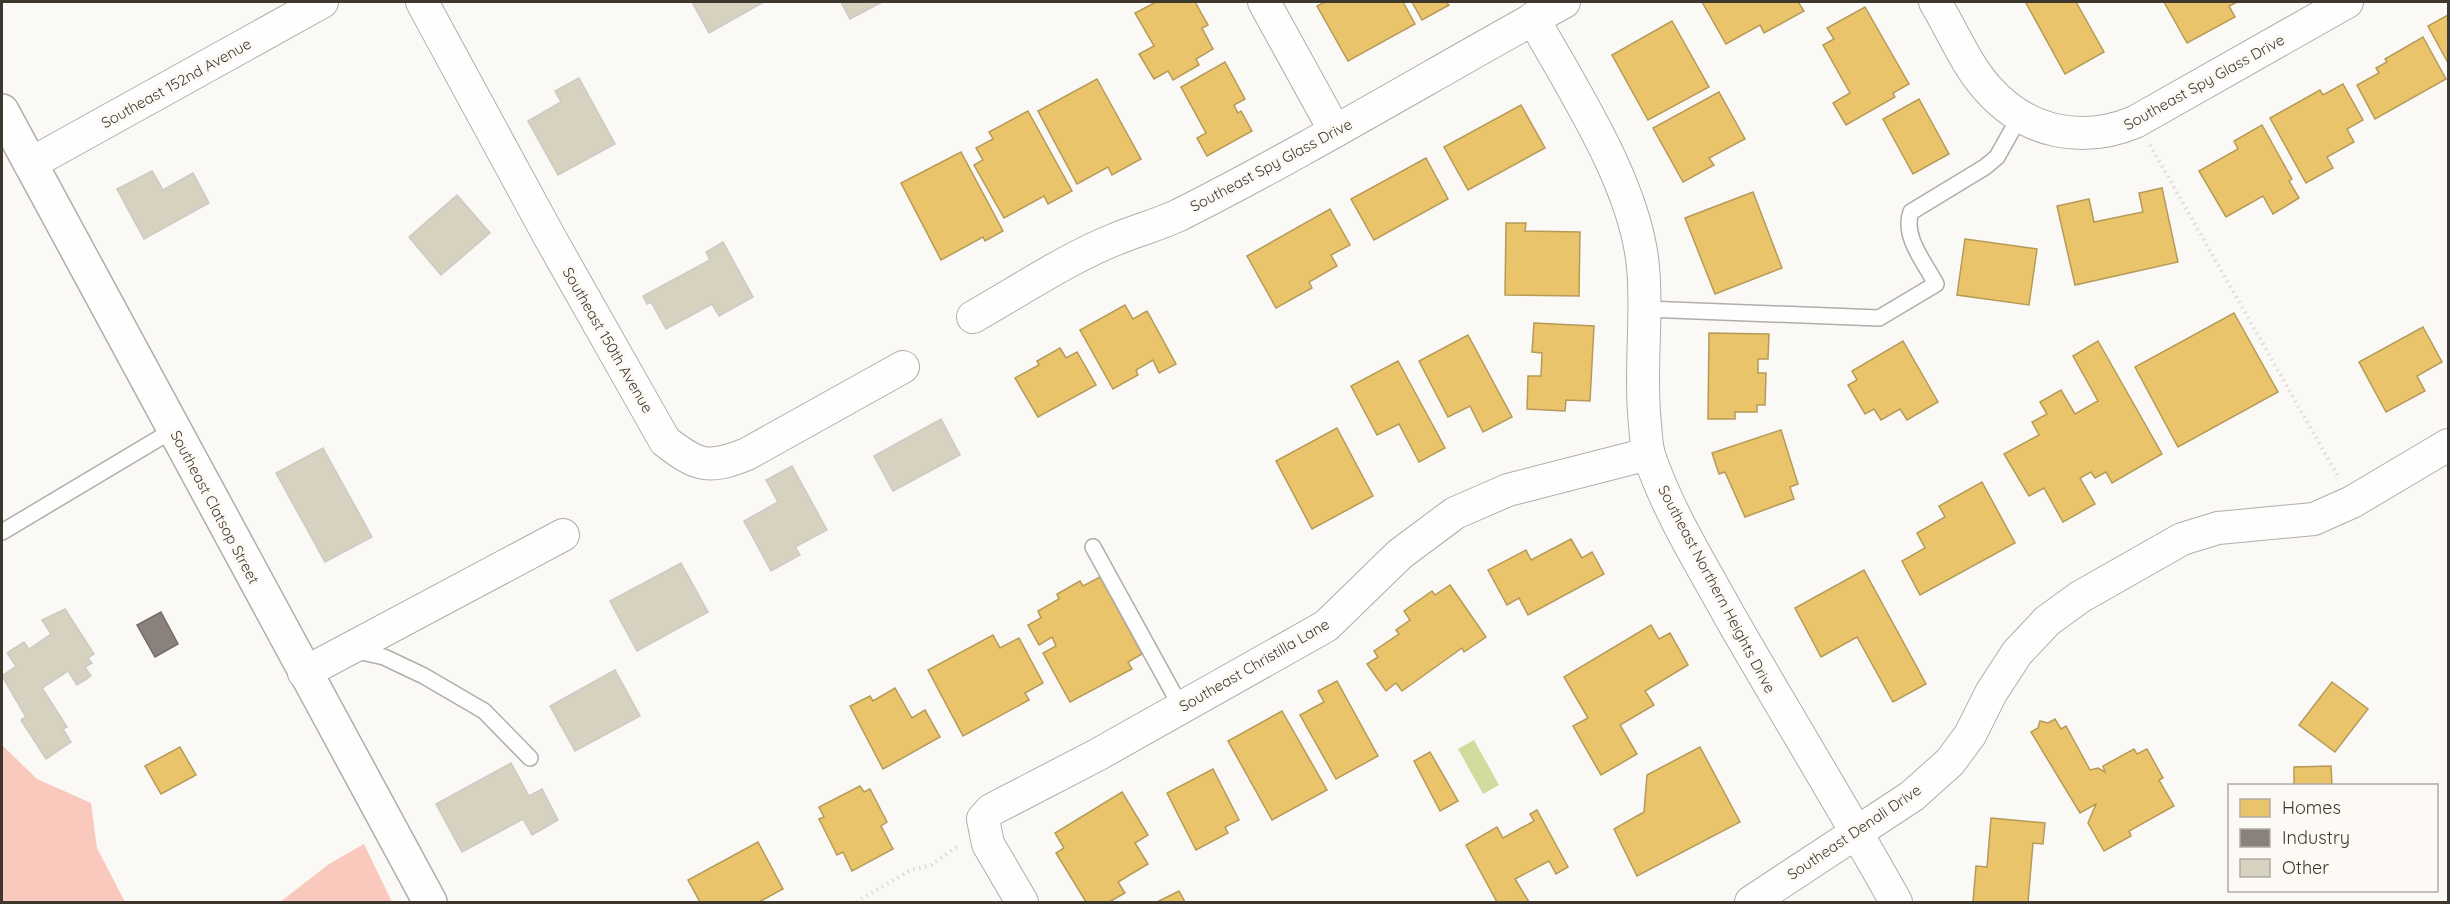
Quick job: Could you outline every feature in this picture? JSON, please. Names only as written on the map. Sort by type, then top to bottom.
[{"type":"street","name":"Southeast 152nd Avenue","points":[[30,164],[322,2]]},
{"type":"street","name":"Southeast 150th Avenue","points":[[422,2],[549,236],[665,441],[688,459],[706,464],[725,463],[747,454],[903,367]]},
{"type":"street","points":[[1264,2],[1335,131]]},
{"type":"street","name":"Southeast Spy Glass Drive","points":[[973,317],[1095,249],[1169,220],[1335,131],[1564,2]]},
{"type":"street","name":"Southeast Spy Glass Drive","points":[[1935,2],[1987,89],[2020,116],[2063,133],[2088,135],[2116,130],[2135,122],[2314,10],[2347,2]]},
{"type":"street","name":"Southeast Northern Heights Drive","points":[[1533,18],[1592,125],[1621,186],[1635,225],[1643,266],[1645,309],[1643,410],[1648,454],[1659,482],[1696,555],[1791,724],[1858,833],[1896,903]]},
{"type":"street","name":"Southeast Clatsop Street","points":[[2,111],[430,903]]},
{"type":"street","name":"Southeast Denali Drive","points":[[1751,903],[1912,796],[1950,762],[1970,735],[1991,693],[2017,653],[2047,621],[2080,597],[2182,539],[2218,528],[2314,519],[2352,502],[2448,445]]},
{"type":"street","name":"Southeast Christilla Lane","points":[[983,824],[1001,804],[1326,626],[1400,554],[1455,513],[1492,495],[1537,481],[1648,454]]},
{"type":"street","points":[[304,673],[563,535]]},
{"type":"street","points":[[983,824],[988,844],[1022,903]]},
{"type":"lane","points":[[1645,309],[1880,318],[1936,284],[1910,237],[1907,222],[1911,212],[1985,167],[1997,157],[2020,116]]},
{"type":"lane","points":[[2,532],[173,430]]},
{"type":"lane","points":[[1093,547],[1181,707]]},
{"type":"lane","points":[[348,648],[384,657],[424,676],[484,711],[530,758]]},
{"type":"path","points":[[2135,122],[2161,160],[2352,502]]},
{"type":"path","points":[[856,903],[911,870],[931,865],[983,824]]},
{"type":"shaded area","points":[[1474,740],[1499,785],[1483,794],[1458,749]]},
{"type":"shaded area","points":[[2,745],[37,779],[91,803],[97,848],[125,902],[2,902]]},
{"type":"shaded area","points":[[364,844],[392,902],[280,902],[329,864]]},
{"type":"building: Homes","points":[[1156,2],[1195,2],[1208,25],[1202,28],[1213,49],[1196,59],[1199,65],[1173,80],[1168,71],[1154,79],[1139,54],[1154,46],[1135,13]]},
{"type":"building: Homes","points":[[1325,2],[1403,2],[1415,24],[1348,61],[1317,6]]},
{"type":"building: Homes","points":[[1412,2],[1446,2],[1449,5],[1422,20]]},
{"type":"building: Homes","points":[[1702,2],[1798,2],[1804,11],[1764,33],[1760,25],[1726,44]]},
{"type":"building: Homes","points":[[2076,2],[2104,52],[2065,74],[2026,3]]},
{"type":"building: Homes","points":[[2164,2],[2237,2],[2229,6],[2235,17],[2187,43]]},
{"type":"building: Homes","points":[[1865,7],[1909,84],[1893,93],[1895,97],[1846,125],[1833,103],[1850,93],[1823,45],[1834,39],[1827,28]]},
{"type":"building: Homes","points":[[2448,15],[2448,63],[2428,26]]},
{"type":"building: Homes","points":[[1672,21],[1709,87],[1648,120],[1612,55]]},
{"type":"building: Homes","points":[[2423,37],[2446,79],[2375,119],[2357,85],[2379,73],[2376,68],[2387,62],[2385,59]]},
{"type":"building: Homes","points":[[1225,62],[1245,99],[1234,105],[1238,113],[1241,111],[1252,131],[1207,156],[1197,138],[1206,133],[1181,87]]},
{"type":"building: Homes","points":[[1097,79],[1141,159],[1112,175],[1108,167],[1077,184],[1038,111]]},
{"type":"building: Homes","points":[[2343,84],[2363,120],[2347,129],[2354,142],[2327,157],[2333,168],[2306,183],[2270,118],[2320,90],[2323,95]]},
{"type":"building: Homes","points":[[1719,92],[1745,139],[1709,158],[1714,165],[1683,182],[1653,128]]},
{"type":"building: Homes","points":[[1919,99],[1949,154],[1913,174],[1883,119]]},
{"type":"building: Homes","points":[[1521,105],[1545,148],[1468,190],[1444,147]]},
{"type":"building: Homes","points":[[1028,111],[1072,191],[1048,204],[1044,196],[1004,218],[974,165],[983,160],[976,148],[993,139],[989,132]]},
{"type":"building: Homes","points":[[2262,125],[2292,179],[2289,181],[2299,198],[2273,214],[2263,196],[2226,217],[2199,171],[2238,149],[2234,141]]},
{"type":"building: Homes","points":[[961,152],[1003,231],[985,241],[983,237],[941,260],[901,183]]},
{"type":"building: Homes","points":[[1426,158],[1448,199],[1374,240],[1351,199]]},
{"type":"building: Homes","points":[[2162,188],[2178,262],[2075,285],[2057,206],[2089,199],[2094,222],[2143,212],[2139,193]]},
{"type":"building: Homes","points":[[1753,192],[1782,268],[1715,294],[1685,218]]},
{"type":"building: Homes","points":[[1330,209],[1350,245],[1331,255],[1337,266],[1309,282],[1312,288],[1276,308],[1247,256]]},
{"type":"building: Homes","points":[[1506,223],[1526,223],[1525,231],[1580,232],[1579,296],[1505,295]]},
{"type":"building: Homes","points":[[1965,239],[2037,249],[2029,305],[1957,295]]},
{"type":"building: Homes","points":[[1125,305],[1133,319],[1147,311],[1176,364],[1159,373],[1153,360],[1136,370],[1138,375],[1113,389],[1080,330]]},
{"type":"building: Homes","points":[[2234,313],[2278,392],[2178,447],[2135,367]]},
{"type":"building: Homes","points":[[1534,323],[1594,326],[1590,401],[1566,400],[1565,411],[1527,409],[1528,376],[1541,376],[1542,353],[1532,352]]},
{"type":"building: Homes","points":[[2423,327],[2442,362],[2417,376],[2425,391],[2386,412],[2359,362]]},
{"type":"building: Homes","points":[[1709,333],[1769,334],[1768,359],[1758,359],[1758,373],[1766,373],[1765,405],[1757,405],[1757,412],[1735,412],[1735,419],[1708,419]]},
{"type":"building: Homes","points":[[1468,335],[1512,417],[1483,432],[1470,406],[1448,417],[1419,361]]},
{"type":"building: Homes","points":[[1903,341],[1938,402],[1907,420],[1900,409],[1881,420],[1874,409],[1865,414],[1848,385],[1857,380],[1852,371]]},
{"type":"building: Homes","points":[[2098,341],[2162,454],[2112,483],[2106,472],[2095,478],[2091,472],[2080,478],[2095,504],[2063,522],[2044,488],[2029,496],[2004,454],[2039,435],[2032,422],[2047,414],[2040,402],[2061,390],[2075,414],[2098,401],[2073,356]]},
{"type":"building: Homes","points":[[1060,348],[1066,358],[1077,352],[1096,385],[1038,417],[1015,378],[1039,365],[1037,361]]},
{"type":"building: Homes","points":[[1398,361],[1445,448],[1419,462],[1399,424],[1377,435],[1351,386]]},
{"type":"building: Homes","points":[[1337,428],[1373,496],[1312,529],[1276,461]]},
{"type":"building: Homes","points":[[1781,430],[1798,484],[1790,487],[1794,499],[1745,517],[1725,472],[1719,474],[1712,453]]},
{"type":"building: Homes","points":[[1982,482],[2015,543],[1920,595],[1902,561],[1925,548],[1917,533],[1945,517],[1939,506]]},
{"type":"building: Homes","points":[[1571,539],[1582,558],[1592,552],[1604,574],[1528,615],[1519,598],[1507,605],[1488,570],[1526,550],[1531,560]]},
{"type":"building: Homes","points":[[1864,570],[1926,684],[1893,702],[1857,637],[1821,657],[1795,608]]},
{"type":"building: Homes","points":[[1100,577],[1142,654],[1128,662],[1132,669],[1070,702],[1043,653],[1056,646],[1052,637],[1039,645],[1028,625],[1041,618],[1038,611],[1059,599],[1057,594],[1080,581],[1083,586]]},
{"type":"building: Homes","points":[[1450,585],[1486,637],[1464,652],[1462,648],[1402,691],[1396,683],[1386,691],[1367,664],[1378,657],[1374,651],[1399,634],[1396,630],[1410,620],[1404,611],[1432,591],[1435,595]]},
{"type":"building: Homes","points":[[1651,625],[1659,639],[1670,633],[1688,665],[1645,691],[1654,705],[1620,725],[1637,754],[1601,775],[1573,726],[1588,718],[1564,677]]},
{"type":"building: Homes","points":[[993,635],[1000,648],[1019,638],[1043,683],[1025,693],[1029,700],[963,736],[928,670]]},
{"type":"building: Homes","points":[[1337,681],[1378,756],[1336,779],[1300,715],[1324,702],[1318,691]]},
{"type":"building: Homes","points":[[2332,682],[2368,709],[2335,752],[2299,725]]},
{"type":"building: Homes","points":[[895,688],[912,718],[925,710],[940,737],[883,769],[850,706],[870,696],[873,701]]},
{"type":"building: Homes","points":[[1282,711],[1327,790],[1272,820],[1228,741]]},
{"type":"building: Homes","points":[[2055,719],[2061,729],[2066,726],[2090,770],[2098,768],[2105,772],[2103,766],[2134,749],[2137,754],[2147,749],[2163,778],[2159,780],[2174,806],[2129,831],[2131,836],[2104,851],[2088,823],[2096,804],[2080,813],[2031,732],[2038,728],[2040,721],[2048,723]]},
{"type":"building: Homes","points":[[180,747],[196,775],[161,794],[145,766]]},
{"type":"building: Homes","points":[[1700,747],[1740,822],[1637,876],[1614,829],[1644,812],[1647,775]]},
{"type":"building: Homes","points":[[1430,752],[1458,801],[1440,811],[1414,761]]},
{"type":"building: Homes","points":[[2331,766],[2332,784],[2294,784],[2294,767]]},
{"type":"building: Homes","points":[[1213,769],[1239,820],[1225,827],[1228,833],[1196,850],[1167,793]]},
{"type":"building: Homes","points":[[860,786],[864,792],[870,789],[887,822],[881,826],[893,849],[852,871],[843,852],[837,855],[819,819],[824,817],[819,807]]},
{"type":"building: Homes","points":[[1122,792],[1148,835],[1135,843],[1148,864],[1118,882],[1125,893],[1109,902],[1086,902],[1056,853],[1064,848],[1055,833]]},
{"type":"building: Homes","points":[[1537,810],[1568,867],[1556,874],[1549,861],[1515,879],[1529,902],[1497,902],[1466,845],[1497,827],[1503,838],[1534,821],[1530,814]]},
{"type":"building: Homes","points":[[1991,818],[2045,823],[2043,844],[2033,843],[2028,902],[1973,902],[1976,866],[1987,867]]},
{"type":"building: Homes","points":[[758,842],[783,889],[759,902],[700,902],[688,880]]},
{"type":"building: Homes","points":[[1179,891],[1185,902],[1157,902]]},
{"type":"building: Industry","points":[[161,612],[178,644],[155,657],[137,625]]},
{"type":"building: Other","points":[[692,2],[764,2],[709,33]]},
{"type":"building: Other","points":[[841,2],[882,2],[850,19]]},
{"type":"building: Other","points":[[579,78],[615,144],[558,175],[528,121],[561,102],[555,91]]},
{"type":"building: Other","points":[[152,171],[163,190],[193,173],[209,203],[144,239],[117,189]]},
{"type":"building: Other","points":[[457,195],[490,233],[441,275],[409,237]]},
{"type":"building: Other","points":[[723,242],[753,297],[719,316],[712,304],[666,329],[651,302],[647,304],[643,296],[710,260],[706,252]]},
{"type":"building: Other","points":[[941,419],[960,455],[893,491],[874,456]]},
{"type":"building: Other","points":[[323,448],[372,537],[325,562],[276,473]]},
{"type":"building: Other","points":[[792,466],[827,530],[795,547],[800,555],[771,571],[744,521],[778,502],[766,480]]},
{"type":"building: Other","points":[[681,563],[708,612],[637,651],[610,601]]},
{"type":"building: Other","points":[[65,609],[94,654],[88,658],[92,663],[85,667],[91,676],[77,685],[68,671],[42,688],[67,727],[63,729],[71,742],[46,759],[21,720],[26,717],[2,676],[16,666],[7,653],[24,642],[29,649],[51,634],[42,620]]},
{"type":"building: Other","points":[[615,670],[640,716],[575,751],[550,706]]},
{"type":"building: Other","points":[[511,763],[529,796],[542,789],[558,820],[532,835],[523,819],[462,852],[436,804]]}]
